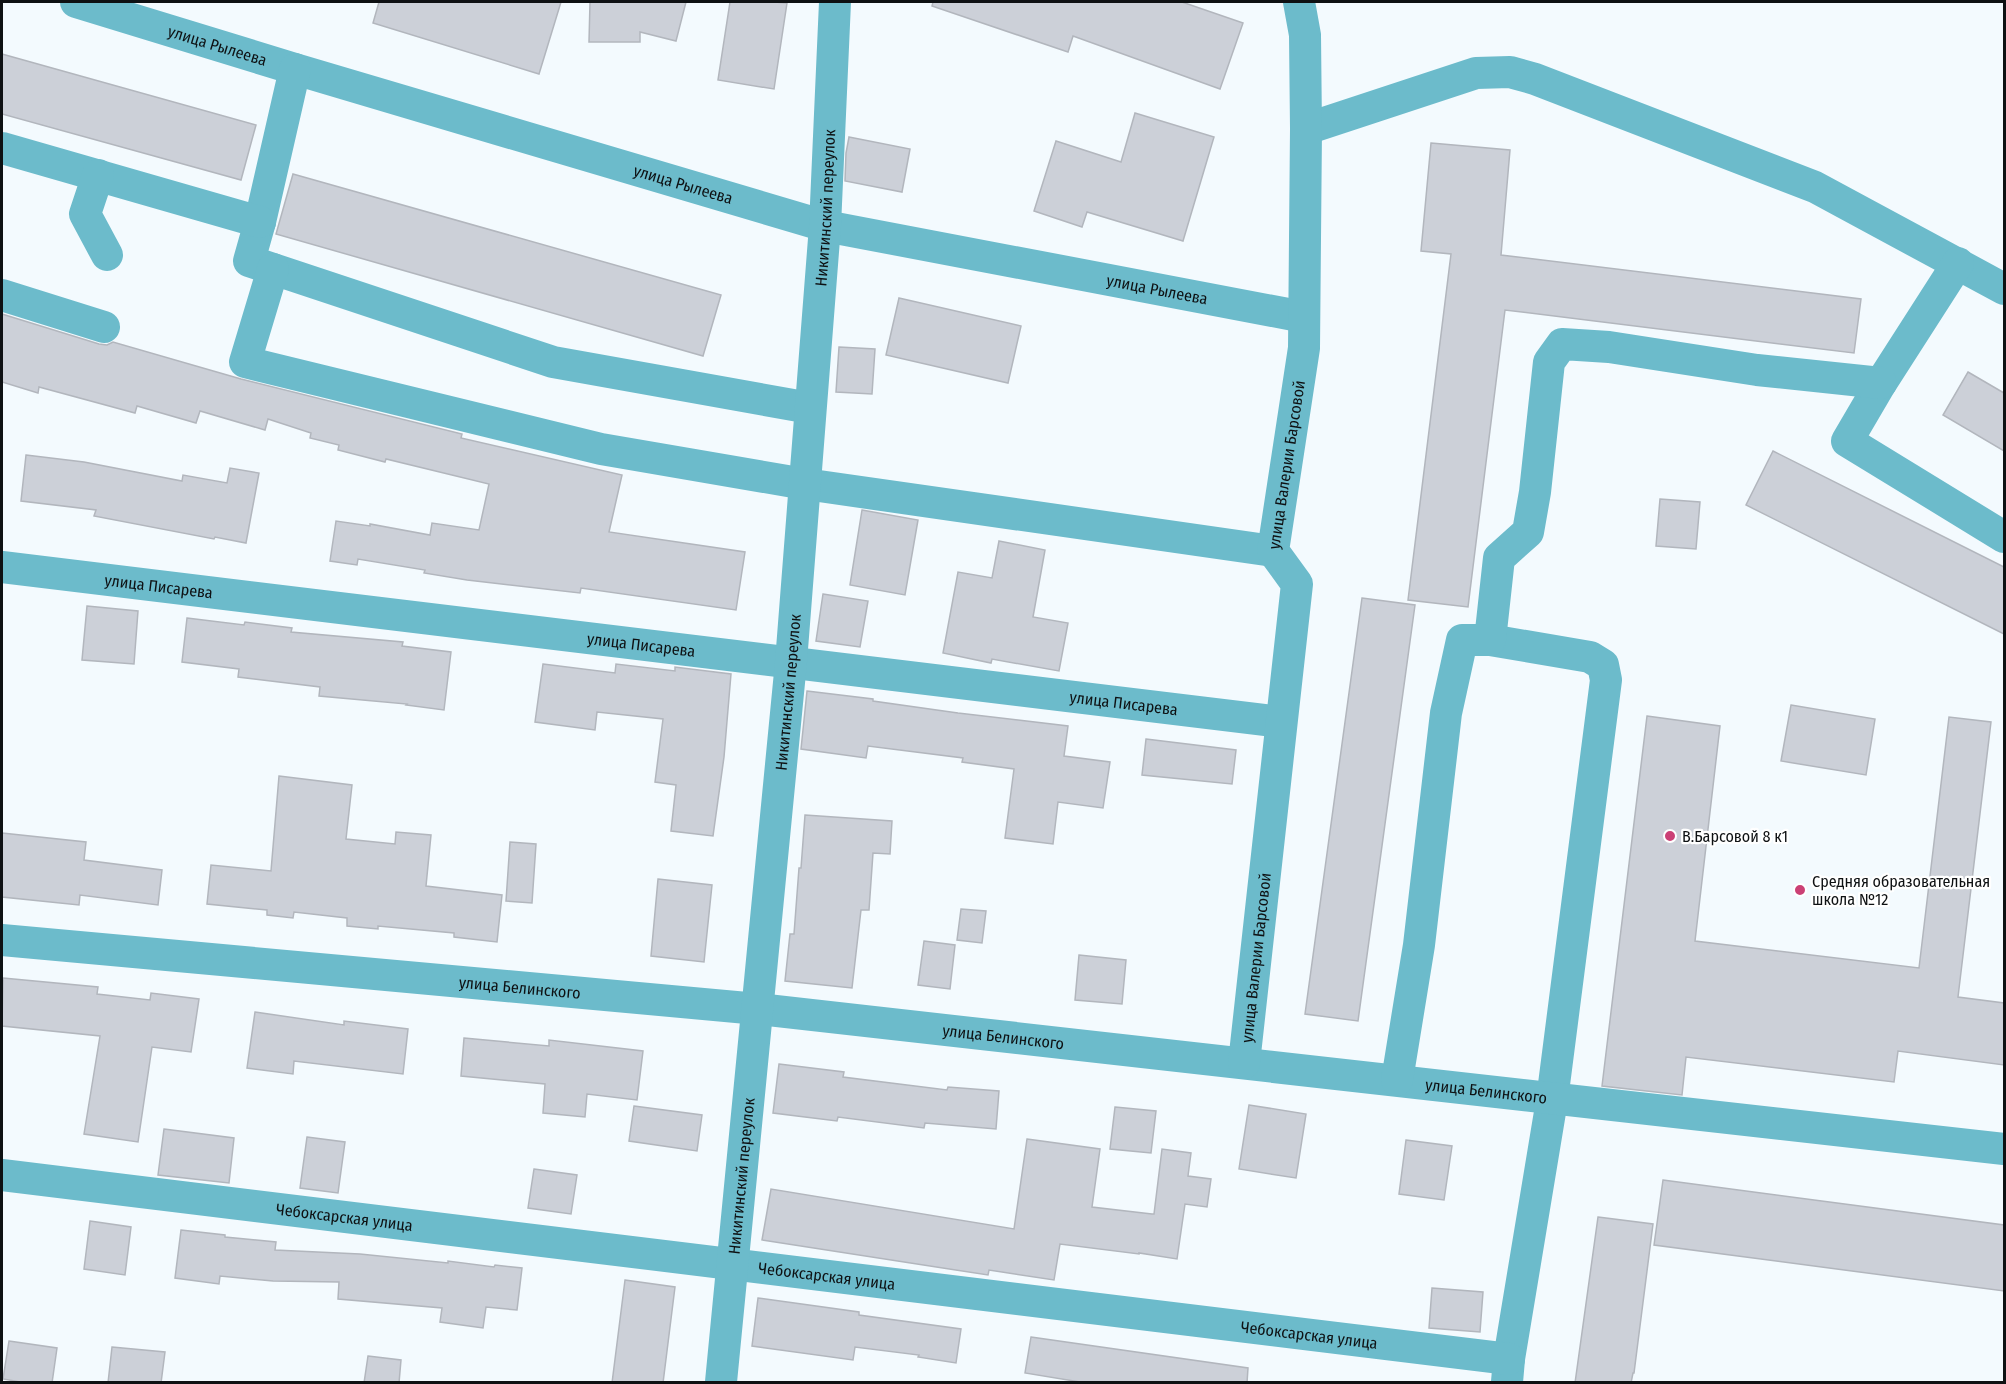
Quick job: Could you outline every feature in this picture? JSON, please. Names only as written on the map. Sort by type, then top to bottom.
[{"type":"street","name":"улица Рылеева","points":[[76,2],[825,226],[1304,317]]},
{"type":"street","name":"Никитинский переулок","points":[[721,1383],[758,1009],[805,484],[825,226],[835,2]]},
{"type":"street","name":"улица Валерии Барсовой","points":[[1244,1063],[1297,584],[1273,551],[1304,348],[1305,35],[1299,2]]},
{"type":"street","points":[[295,69],[249,261],[553,362],[810,408]]},
{"type":"street","points":[[1306,129],[1476,73],[1510,72],[1534,79],[1815,187],[2004,289]]},
{"type":"street","points":[[2,148],[260,222]]},
{"type":"street","points":[[98,175],[85,214],[107,255]]},
{"type":"street","points":[[1958,263],[1881,383],[1847,441],[2004,537]]},
{"type":"street","points":[[273,269],[245,362],[601,449],[805,484],[1273,551]]},
{"type":"street","points":[[2,295],[104,327]]},
{"type":"street","points":[[1490,640],[1499,558],[1528,532],[1535,492],[1549,362],[1562,344],[1609,347],[1757,370],[1881,383]]},
{"type":"street","name":"улица Писарева","points":[[2,567],[1281,722]]},
{"type":"street","points":[[1397,1080],[1419,945],[1446,713],[1462,640],[1490,640],[1590,657],[1603,665],[1606,680],[1552,1100],[1508,1371]]},
{"type":"street","name":"улица Белинского","points":[[2,940],[758,1009],[2004,1149]]},
{"type":"street","name":"Чебоксарская улица","points":[[2,1175],[731,1264],[1508,1371]]},
{"type":"building","points":[[379,2],[561,2],[539,74],[373,23]]},
{"type":"building","points":[[590,2],[686,2],[676,41],[640,32],[640,42],[589,42]]},
{"type":"building","points":[[730,2],[787,3],[774,89],[718,80]]},
{"type":"building","points":[[933,2],[1182,2],[1243,23],[1220,89],[1073,36],[1068,52],[932,6]]},
{"type":"building","points":[[2,54],[256,125],[241,180],[2,114]]},
{"type":"building","points":[[1135,113],[1214,137],[1183,241],[1087,212],[1082,227],[1034,211],[1056,141],[1121,162]]},
{"type":"building","points":[[849,137],[910,149],[902,192],[845,181]]},
{"type":"building","points":[[1431,143],[1510,150],[1501,255],[1861,299],[1854,353],[1505,310],[1468,607],[1408,600],[1451,254],[1421,251]]},
{"type":"building","points":[[293,174],[721,295],[703,356],[276,234]]},
{"type":"building","points":[[899,298],[1021,326],[1008,383],[886,355]]},
{"type":"building","points":[[2,314],[99,344],[107,345],[113,342],[241,379],[462,434],[461,438],[622,475],[609,532],[745,552],[736,610],[581,588],[580,593],[467,580],[424,573],[425,570],[358,559],[357,565],[330,561],[336,521],[370,526],[370,524],[430,535],[432,523],[479,530],[489,484],[338,450],[339,445],[310,438],[311,433],[268,419],[265,430],[200,411],[196,423],[137,406],[135,413],[39,387],[38,393],[2,382]]},
{"type":"building","points":[[839,347],[875,349],[872,394],[836,392]]},
{"type":"building","points":[[1968,372],[2004,393],[2004,451],[1943,415]]},
{"type":"building","points":[[1773,451],[2004,567],[2004,634],[1746,505]]},
{"type":"building","points":[[26,455],[84,462],[182,481],[183,475],[227,483],[230,468],[259,473],[246,543],[94,516],[96,510],[21,501]]},
{"type":"building","points":[[1660,499],[1700,502],[1696,549],[1656,546]]},
{"type":"building","points":[[862,510],[918,520],[905,595],[850,585]]},
{"type":"building","points":[[999,541],[1045,550],[1033,617],[1068,623],[1059,671],[992,659],[991,663],[943,653],[958,572],[992,578]]},
{"type":"building","points":[[823,594],[868,601],[860,647],[816,641]]},
{"type":"building","points":[[1362,598],[1415,605],[1358,1021],[1305,1014]]},
{"type":"building","points":[[87,606],[138,611],[134,664],[82,660]]},
{"type":"building","points":[[187,618],[292,628],[291,632],[403,642],[402,646],[451,652],[444,710],[407,704],[319,696],[320,687],[238,677],[239,669],[182,662]]},
{"type":"building","points":[[543,664],[615,673],[616,664],[675,671],[675,667],[731,674],[724,757],[713,836],[671,831],[676,785],[655,782],[663,719],[597,712],[595,730],[535,722]]},
{"type":"building","points":[[807,691],[1068,726],[1064,756],[1110,762],[1103,808],[1058,802],[1053,844],[1005,838],[1014,769],[962,762],[963,758],[868,746],[866,758],[801,749]]},
{"type":"building","points":[[1791,705],[1875,719],[1866,775],[1781,761]]},
{"type":"building","name":"В.Барсовой 8 к1","points":[[1647,716],[1720,726],[1695,941],[1919,968],[1949,717],[1991,722],[1958,997],[2004,1003],[2004,1065],[1898,1051],[1894,1082],[1686,1057],[1682,1095],[1602,1086]]},
{"type":"building","points":[[1146,739],[1236,750],[1232,784],[1142,775]]},
{"type":"building","points":[[279,776],[352,785],[346,839],[395,844],[396,832],[431,835],[426,886],[502,895],[497,942],[454,937],[454,933],[378,926],[378,929],[347,926],[347,918],[294,912],[293,918],[267,915],[267,910],[207,904],[211,865],[271,871]]},
{"type":"building","points":[[805,815],[892,821],[890,854],[873,853],[869,910],[861,910],[852,988],[785,981],[790,934],[794,934]]},
{"type":"building","points":[[2,833],[86,842],[84,860],[162,870],[158,905],[80,895],[79,905],[2,897]]},
{"type":"building","points":[[510,842],[536,844],[532,903],[506,901]]},
{"type":"building","points":[[658,879],[712,885],[704,962],[651,956]]},
{"type":"building","points":[[961,909],[986,911],[982,943],[957,940]]},
{"type":"building","points":[[924,941],[955,945],[950,989],[918,985]]},
{"type":"building","points":[[1079,955],[1126,960],[1122,1004],[1075,1000]]},
{"type":"building","points":[[3,978],[98,987],[97,994],[150,1000],[151,993],[199,999],[191,1052],[152,1047],[138,1142],[84,1134],[100,1036],[2,1026]]},
{"type":"building","points":[[255,1012],[344,1025],[344,1021],[408,1029],[403,1074],[294,1061],[293,1074],[247,1068]]},
{"type":"building","points":[[464,1038],[549,1046],[549,1040],[643,1051],[637,1100],[587,1094],[585,1117],[543,1113],[545,1084],[461,1076]]},
{"type":"building","points":[[779,1064],[844,1072],[843,1077],[947,1090],[948,1087],[999,1091],[996,1129],[925,1123],[924,1128],[838,1117],[837,1121],[773,1113]]},
{"type":"building","points":[[1249,1105],[1306,1114],[1296,1178],[1239,1169]]},
{"type":"building","points":[[634,1106],[702,1115],[697,1151],[629,1141]]},
{"type":"building","points":[[1115,1107],[1156,1111],[1151,1153],[1110,1149]]},
{"type":"building","points":[[164,1129],[234,1138],[229,1183],[158,1175]]},
{"type":"building","points":[[307,1137],[345,1142],[338,1193],[300,1188]]},
{"type":"building","points":[[1027,1139],[1100,1149],[1092,1207],[1152,1214],[1154,1214],[1162,1149],[1191,1153],[1188,1176],[1211,1179],[1207,1207],[1185,1204],[1177,1259],[1060,1244],[1054,1280],[989,1270],[988,1275],[762,1240],[771,1189],[1014,1229]]},
{"type":"building","points":[[1406,1140],[1452,1146],[1444,1200],[1399,1194]]},
{"type":"building","points":[[534,1169],[577,1175],[571,1214],[528,1208]]},
{"type":"building","points":[[1663,1180],[2004,1225],[2004,1291],[1654,1245]]},
{"type":"building","points":[[1598,1217],[1653,1224],[1631,1383],[1575,1383]]},
{"type":"building","points":[[90,1221],[131,1227],[125,1275],[84,1269]]},
{"type":"building","points":[[181,1230],[276,1242],[275,1250],[360,1254],[522,1268],[517,1310],[486,1307],[483,1328],[440,1322],[442,1308],[338,1299],[339,1282],[273,1281],[220,1276],[219,1284],[175,1278]]},
{"type":"building","points":[[625,1280],[675,1287],[663,1383],[612,1383]]},
{"type":"building","points":[[1432,1288],[1483,1292],[1480,1332],[1429,1328]]},
{"type":"building","points":[[758,1298],[961,1329],[956,1363],[918,1357],[919,1355],[855,1347],[853,1360],[752,1346]]},
{"type":"building","points":[[1031,1337],[1248,1368],[1247,1383],[1086,1383],[1025,1373]]},
{"type":"building","points":[[9,1341],[57,1348],[52,1383],[26,1383],[3,1379]]},
{"type":"building","points":[[112,1347],[165,1352],[161,1383],[108,1383]]},
{"type":"building","points":[[368,1356],[401,1360],[399,1383],[364,1383]]},
{"type":"place","name":"В.Барсовой 8 к1","points":[[1670,836]]},
{"type":"place","name":"Средняя образовательная школа №12","points":[[1800,890]]}]
